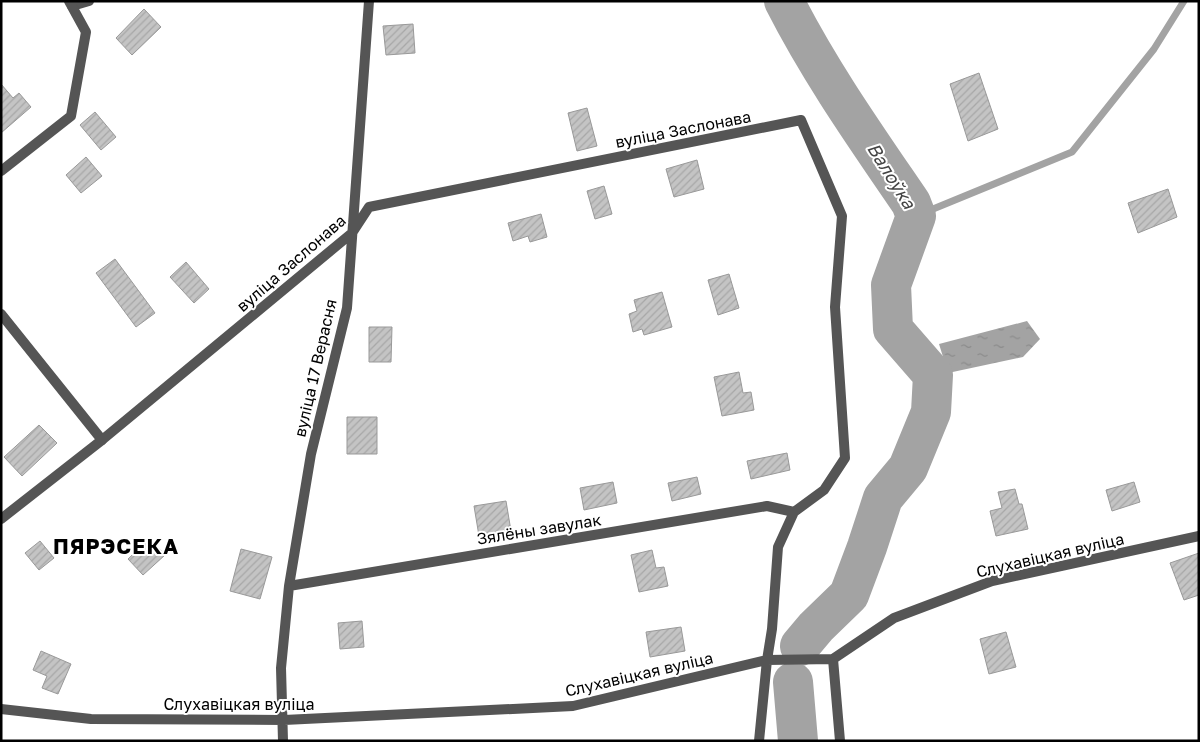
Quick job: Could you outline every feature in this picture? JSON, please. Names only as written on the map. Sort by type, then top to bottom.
[{"type":"street","points":[[1,171],[71,116],[86,32],[71,4],[89,1]]},
{"type":"street","name":"вуліца 17 Верасня","points":[[283,741],[284,720],[281,668],[289,586],[311,454],[347,308],[369,1]]},
{"type":"street","name":"вуліца Заслонава","points":[[1,519],[102,440],[352,233],[369,207],[801,120],[842,216],[835,308],[846,458],[824,490],[794,512]]},
{"type":"street","points":[[1,314],[102,440]]},
{"type":"street","name":"Зялёны завулак","points":[[289,586],[767,506],[794,512]]},
{"type":"street","points":[[759,741],[772,629],[778,548],[794,512]]},
{"type":"street","name":"Слухавіцкая вуліца","points":[[1,709],[90,719],[284,720],[573,706],[767,660],[833,659],[894,618],[992,581],[1199,536]]},
{"type":"street","points":[[833,659],[840,741]]},
{"type":"water","points":[[1027,321],[1040,339],[1023,357],[948,373],[939,344]]},
{"type":"building","points":[[144,9],[161,27],[132,55],[116,38]]},
{"type":"building","points":[[413,24],[415,53],[386,55],[383,26]]},
{"type":"building","points":[[979,73],[998,129],[968,141],[950,84]]},
{"type":"building","points":[[1,84],[13,98],[19,93],[31,107],[1,133]]},
{"type":"building","points":[[587,108],[597,146],[577,151],[568,113]]},
{"type":"building","points":[[95,112],[116,137],[101,150],[80,125]]},
{"type":"building","points":[[86,157],[102,176],[81,193],[66,175]]},
{"type":"building","points":[[697,160],[704,189],[674,197],[666,169]]},
{"type":"building","points":[[604,186],[612,214],[595,219],[587,191]]},
{"type":"building","points":[[1168,189],[1177,217],[1138,233],[1128,203]]},
{"type":"building","points":[[541,214],[547,237],[530,242],[528,236],[513,241],[508,223]]},
{"type":"building","points":[[115,259],[155,313],[136,327],[96,273]]},
{"type":"building","points":[[186,262],[209,289],[194,303],[170,277]]},
{"type":"building","points":[[729,274],[739,308],[718,315],[708,280]]},
{"type":"building","points":[[662,292],[672,327],[644,335],[642,329],[633,332],[629,314],[637,311],[634,300]]},
{"type":"building","points":[[369,327],[392,327],[391,362],[369,362]]},
{"type":"building","points":[[739,372],[743,393],[751,392],[754,410],[722,416],[714,377]]},
{"type":"building","points":[[347,417],[377,417],[377,454],[347,454]]},
{"type":"building","points":[[39,425],[57,443],[22,476],[4,457]]},
{"type":"building","points":[[787,453],[790,470],[751,479],[747,461]]},
{"type":"building","points":[[697,477],[701,494],[672,501],[668,483]]},
{"type":"building","points":[[613,482],[617,503],[584,510],[580,488]]},
{"type":"building","points":[[1134,482],[1140,502],[1112,511],[1106,490]]},
{"type":"building","points":[[1015,489],[1019,504],[1022,504],[1028,529],[996,536],[990,511],[1002,508],[998,492]]},
{"type":"building","points":[[506,501],[512,537],[480,542],[474,506]]},
{"type":"building","points":[[150,538],[165,555],[143,575],[128,559]]},
{"type":"building","points":[[40,541],[54,558],[39,570],[25,553]]},
{"type":"building","points":[[241,549],[272,557],[260,599],[230,591]]},
{"type":"building","points":[[652,550],[656,568],[664,567],[668,586],[639,592],[631,555]]},
{"type":"building","points":[[1199,553],[1199,595],[1184,600],[1170,563]]},
{"type":"building","points":[[362,621],[364,647],[340,649],[338,623]]},
{"type":"building","points":[[681,627],[685,651],[650,657],[646,632]]},
{"type":"building","points":[[1006,632],[1016,667],[989,674],[980,639]]},
{"type":"building","points":[[41,651],[71,664],[58,694],[42,688],[47,676],[33,670]]},
{"type":"waterway","name":"Валоўка","points":[[784,1],[828,79],[911,203],[916,216],[891,285],[893,329],[933,375],[931,412],[908,468],[883,498],[849,595],[816,627],[800,646]]},
{"type":"waterway","points":[[916,216],[1072,152],[1154,49],[1184,1]]},
{"type":"waterway","name":"Валоўка","points":[[793,682],[798,741]]},
{"type":"district","name":"ПЯРЭСЕКА","points":[[116,547]]}]
